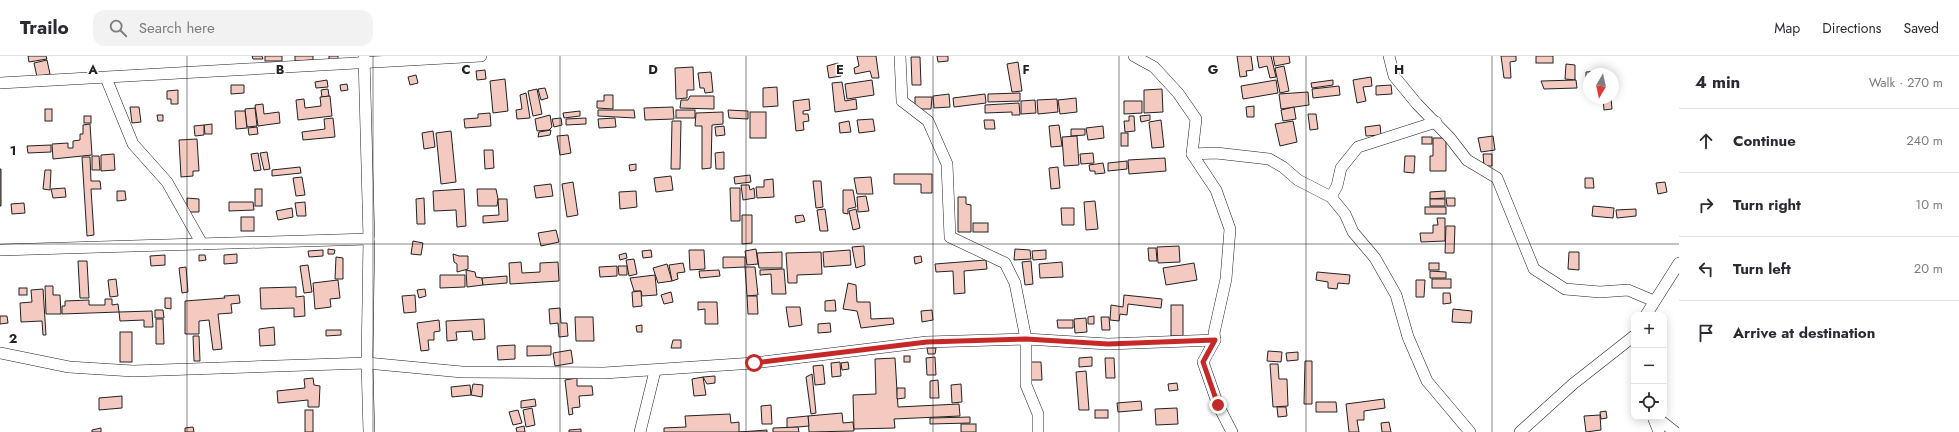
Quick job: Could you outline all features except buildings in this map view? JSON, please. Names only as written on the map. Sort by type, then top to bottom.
[{"type":"street","points":[[0,83],[106,78],[364,60],[481,56]]},
{"type":"street","points":[[900,56],[902,101],[928,121],[947,164],[950,237],[1005,263],[1015,283],[1026,339],[1026,385],[1038,414],[1038,432]]},
{"type":"street","points":[[1134,56],[1154,67],[1178,93],[1196,119],[1192,154],[1216,190],[1230,230],[1226,280],[1214,333],[1215,340],[1203,362],[1218,405],[1232,432]]},
{"type":"street","points":[[1389,56],[1394,76],[1417,104],[1436,122],[1467,160],[1497,178],[1534,269],[1565,289],[1600,292],[1628,290],[1654,301]]},
{"type":"street","points":[[364,60],[369,239],[367,363],[369,432]]},
{"type":"street","points":[[106,78],[133,144],[166,182],[202,244]]},
{"type":"street","points":[[1331,198],[1338,186],[1341,168],[1358,147],[1436,122]]},
{"type":"street","points":[[1192,154],[1216,153],[1269,159],[1283,167],[1298,180],[1331,198],[1345,214],[1353,232],[1375,258],[1396,295],[1408,337],[1427,381],[1470,432]]},
{"type":"street","points":[[0,250],[369,239]]},
{"type":"street","points":[[1648,312],[1679,263]]},
{"type":"street","points":[[1654,301],[1655,312]]},
{"type":"street","points":[[1520,432],[1573,384],[1631,338]]},
{"type":"street","points":[[0,353],[69,367],[133,371],[367,363],[462,372],[604,373],[654,371],[754,363],[920,343],[1026,339],[1108,344],[1215,340]]},
{"type":"street","points":[[640,432],[654,371]]},
{"type":"street","points":[[1656,420],[1659,432]]},
{"type":"street","points":[[1659,420],[1675,432]]},
{"type":"route","points":[[754,363],[927,342],[1026,339],[1108,344],[1215,340],[1203,362],[1218,405]]}]
